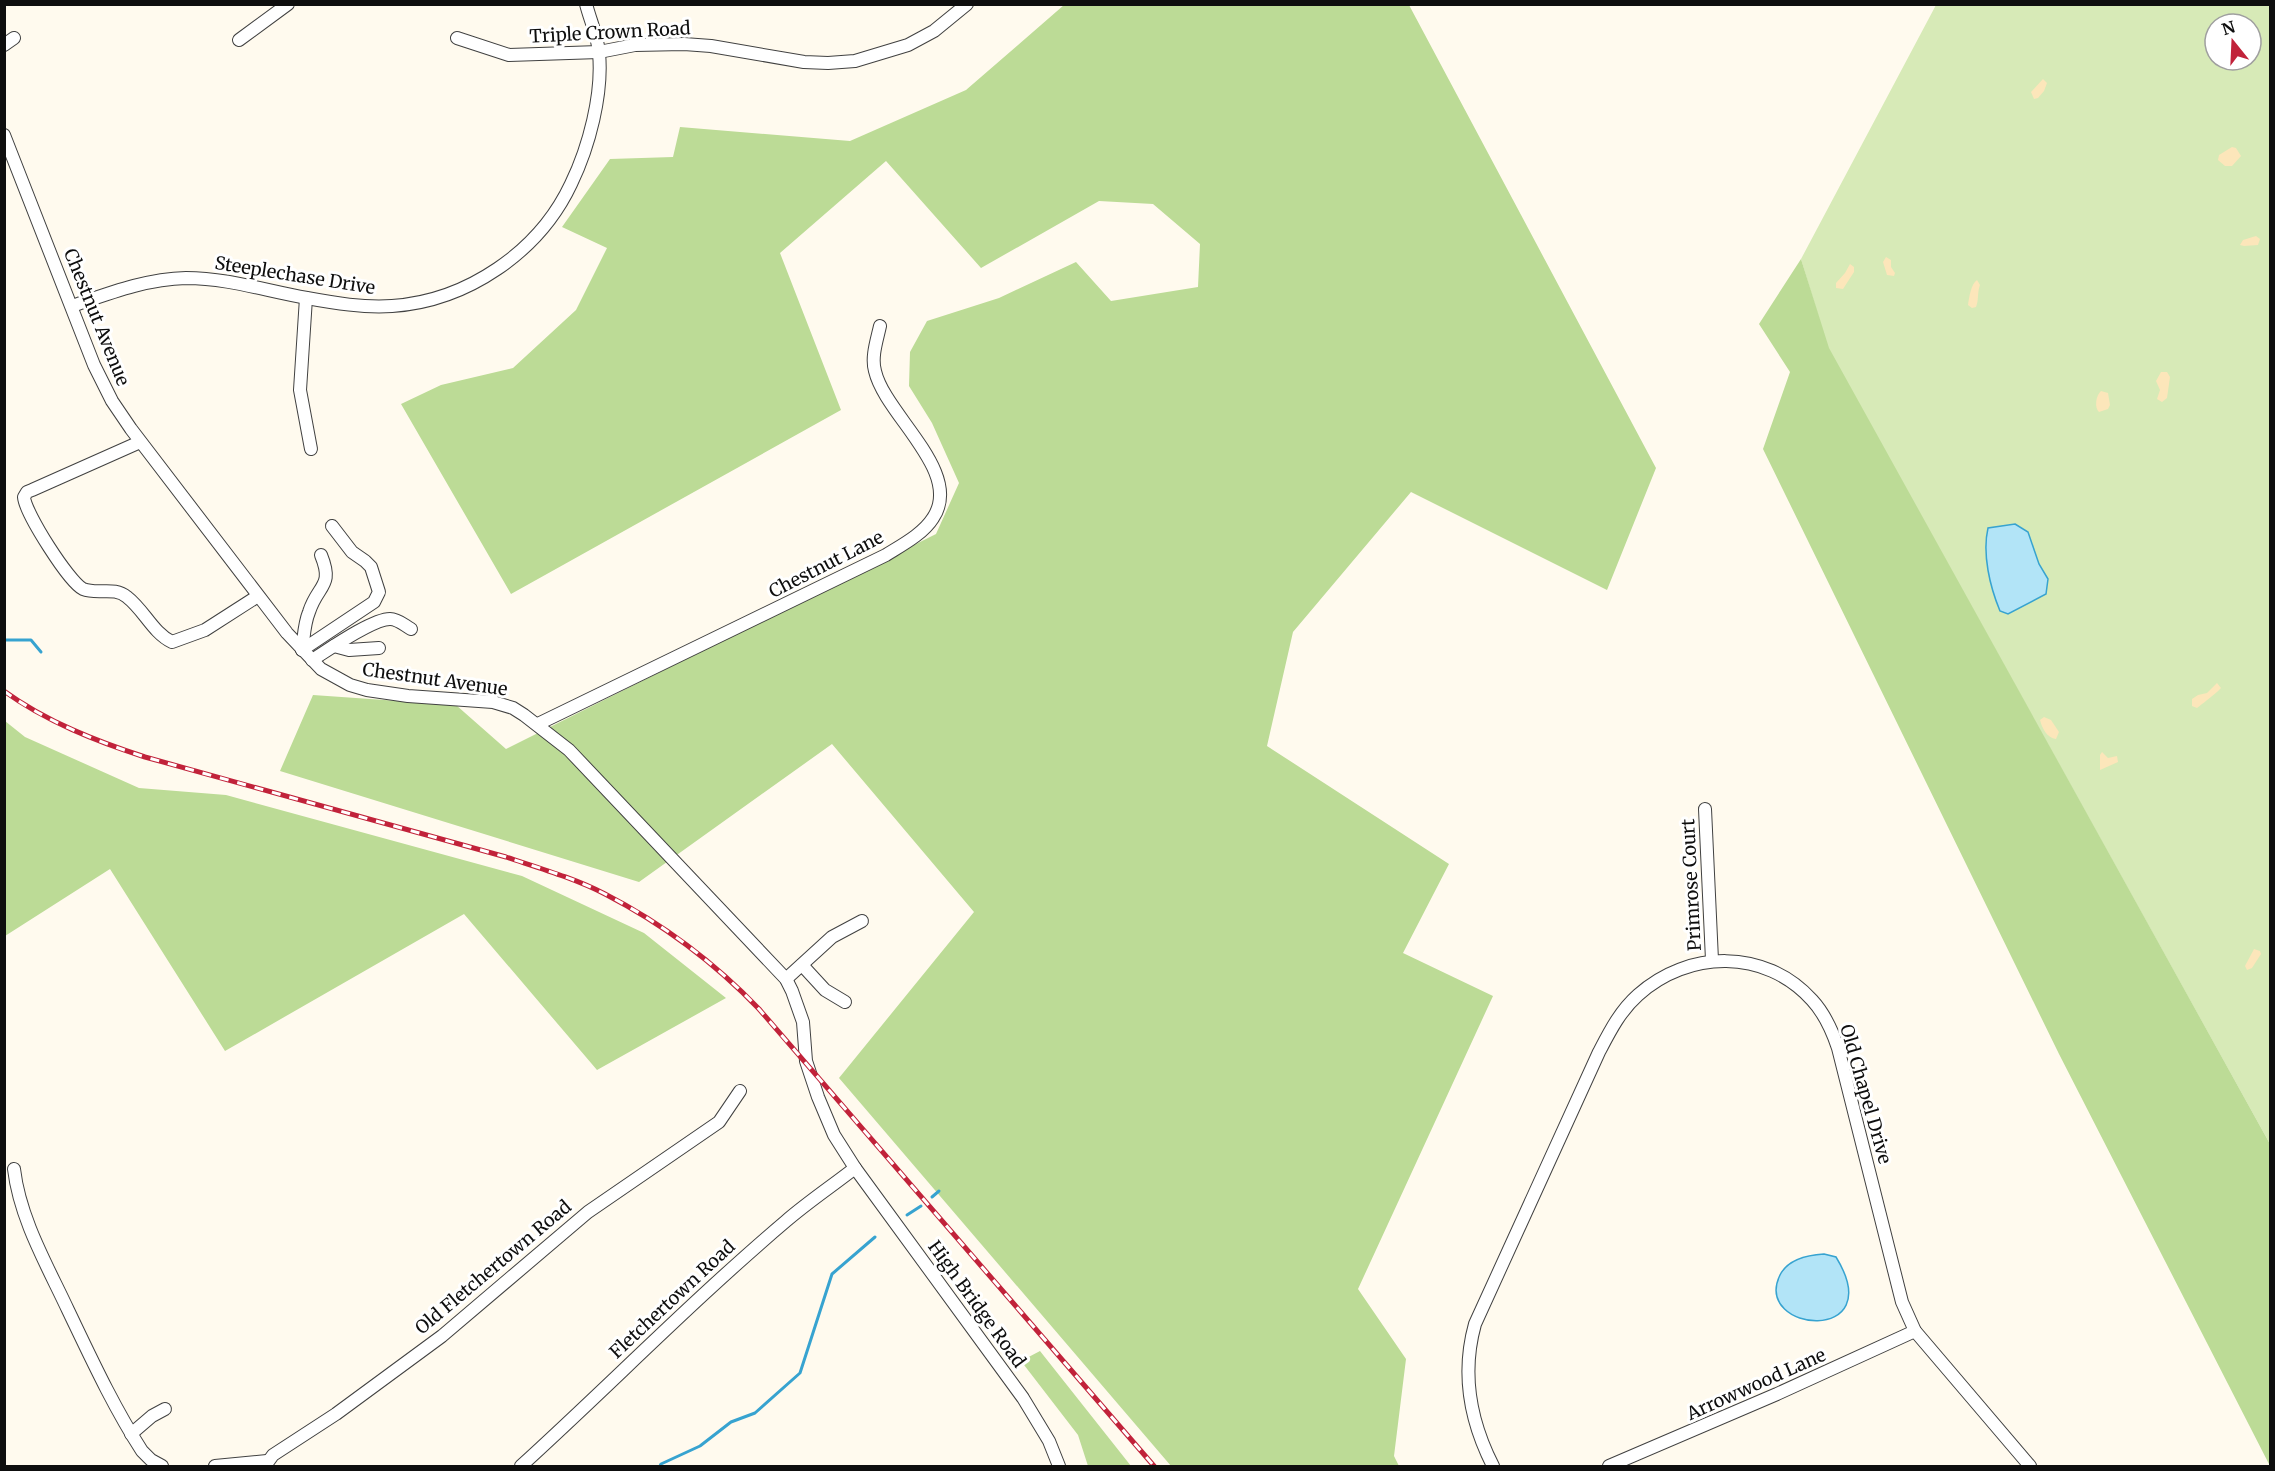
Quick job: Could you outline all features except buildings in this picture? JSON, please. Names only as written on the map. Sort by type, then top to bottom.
[{"type":"street","points":[[239,40],[288,4]]},
{"type":"street","name":"Steeplechase Drive","points":[[72,306],[136,284],[188,278],[239,283],[306,298],[381,306],[435,298],[481,279],[502,266],[521,250],[553,214],[569,189],[581,163],[596,107],[599,52],[586,4]]},
{"type":"street","name":"Triple Crown Road","points":[[457,38],[509,55],[599,52],[635,45],[684,44],[711,46],[804,62],[855,61],[908,45],[934,31],[967,4]]},
{"type":"street","name":"Chestnut Avenue","points":[[4,135],[100,380],[112,401],[258,596],[302,650],[334,677],[367,690],[408,696],[493,702],[513,708],[538,724],[569,750],[786,979],[803,1022],[806,1061],[818,1097],[834,1135],[855,1168]]},
{"type":"street","points":[[306,298],[300,390],[311,449]]},
{"type":"street","name":"Chestnut Lane","points":[[538,724],[886,555],[920,532],[934,518],[939,501],[939,486],[930,459],[889,404],[875,372],[873,363],[879,326]]},
{"type":"street","points":[[141,442],[27,492],[24,497],[28,511],[72,580],[91,591],[121,592],[137,606],[164,639],[172,642],[205,630],[258,596]]},
{"type":"street","points":[[302,650],[374,602],[379,592],[371,567],[352,552],[332,526]]},
{"type":"street","points":[[302,650],[309,610],[327,579],[326,567],[321,555]]},
{"type":"street","points":[[312,660],[383,620],[398,620],[411,629]]},
{"type":"street","points":[[334,646],[357,650],[379,648]]},
{"type":"street","name":"Primrose Court","points":[[1705,809],[1712,960]]},
{"type":"street","points":[[786,979],[832,937],[862,921]]},
{"type":"street","name":"Old Chapel Drive","points":[[1493,1467],[1477,1428],[1468,1394],[1468,1356],[1475,1324],[1599,1052],[1619,1016],[1637,996],[1659,980],[1688,967],[1712,960],[1741,962],[1773,972],[1801,989],[1827,1020],[1838,1048],[1902,1302],[1916,1331],[2030,1467]]},
{"type":"street","points":[[802,965],[825,990],[845,1002]]},
{"type":"street","name":"Old Fletchertown Road","points":[[266,1464],[442,1336],[588,1212],[719,1122],[740,1091]]},
{"type":"street","name":"Fletchertown Road","points":[[521,1467],[656,1337],[748,1253],[855,1168]]},
{"type":"street","name":"High Bridge Road","points":[[855,1168],[1023,1398],[1049,1442],[1059,1467]]},
{"type":"street","points":[[14,1169],[17,1190],[38,1248],[97,1374],[131,1434],[153,1464]]},
{"type":"street","name":"Arrowwood Lane","points":[[1609,1467],[1916,1331]]},
{"type":"street","points":[[131,1434],[165,1408]]},
{"type":"street","points":[[215,1467],[266,1464]]},
{"type":"green space","points":[[1064,5],[1409,5],[1656,468],[1607,590],[1411,492],[1293,632],[1267,746],[1449,864],[1403,953],[1493,996],[1358,1289],[1406,1359],[1394,1456],[1399,1466],[1171,1466],[839,1078],[974,912],[832,744],[639,882],[280,771],[313,695],[456,705],[506,749],[936,534],[959,483],[932,423],[909,386],[910,352],[927,321],[999,298],[1076,262],[1111,301],[1198,287],[1200,244],[1153,204],[1099,201],[981,268],[886,161],[780,253],[841,410],[511,594],[401,404],[441,385],[513,368],[576,310],[607,248],[562,227],[610,159],[673,157],[680,127],[850,141],[966,90]]},
{"type":"green space","points":[[1936,5],[2270,5],[2270,1144],[1828,348],[1801,259]]},
{"type":"green space","points":[[1801,259],[1829,348],[2270,1144],[2270,1466],[2059,1054],[1763,449],[1790,372],[1759,324]]},
{"type":"green space","points":[[5,721],[25,737],[139,788],[226,795],[522,876],[644,933],[726,998],[597,1070],[464,914],[225,1051],[110,869],[5,936]]},
{"type":"green space","points":[[1040,1351],[1131,1466],[1088,1466],[1078,1435],[1021,1361]]},
{"type":"sand","points":[[2043,79],[2047,83],[2044,91],[2034,99],[2031,92]]},
{"type":"sand","points":[[2232,147],[2236,148],[2241,156],[2232,166],[2225,166],[2218,160],[2219,155]]},
{"type":"sand","points":[[2256,236],[2260,239],[2258,245],[2240,245],[2243,240]]},
{"type":"sand","points":[[1886,257],[1891,260],[1894,276],[1887,275],[1883,262]]},
{"type":"sand","points":[[1850,264],[1854,267],[1854,272],[1843,289],[1836,288],[1836,283]]},
{"type":"sand","points":[[1977,280],[1980,285],[1979,291],[1976,307],[1972,308],[1968,305],[1969,299]]},
{"type":"sand","points":[[2161,372],[2167,372],[2170,377],[2167,398],[2162,402],[2157,399],[2160,390],[2156,381]]},
{"type":"sand","points":[[2101,391],[2108,393],[2110,405],[2108,409],[2099,412],[2096,402]]},
{"type":"sand","points":[[2217,683],[2221,688],[2219,690],[2197,708],[2192,706],[2192,699],[2207,693]]},
{"type":"sand","points":[[2044,717],[2051,720],[2059,732],[2056,739],[2050,737],[2044,729],[2040,720]]},
{"type":"sand","points":[[2102,752],[2108,758],[2117,756],[2118,762],[2100,770]]},
{"type":"sand","points":[[2254,949],[2260,951],[2261,954],[2252,968],[2247,970],[2245,966]]},
{"type":"water","points":[[2015,524],[2028,532],[2039,564],[2048,579],[2046,594],[2008,614],[2000,611],[1993,592],[1988,570],[1986,538],[1988,528]]},
{"type":"water","points":[[1824,1254],[1836,1257],[1848,1285],[1846,1305],[1835,1317],[1818,1321],[1800,1318],[1785,1309],[1777,1294],[1780,1275],[1793,1262],[1805,1257]]},
{"type":"waterway","points":[[4,640],[31,640],[41,652]]},
{"type":"waterway","points":[[932,1197],[939,1191]]},
{"type":"waterway","points":[[907,1215],[921,1206]]},
{"type":"waterway","points":[[660,1466],[700,1446],[731,1422],[755,1413],[800,1373],[832,1274],[875,1237]]},
{"type":"railway","points":[[4,691],[72,730],[145,757],[506,857],[581,883],[605,894],[667,931],[724,975],[759,1009],[1154,1466]]}]
